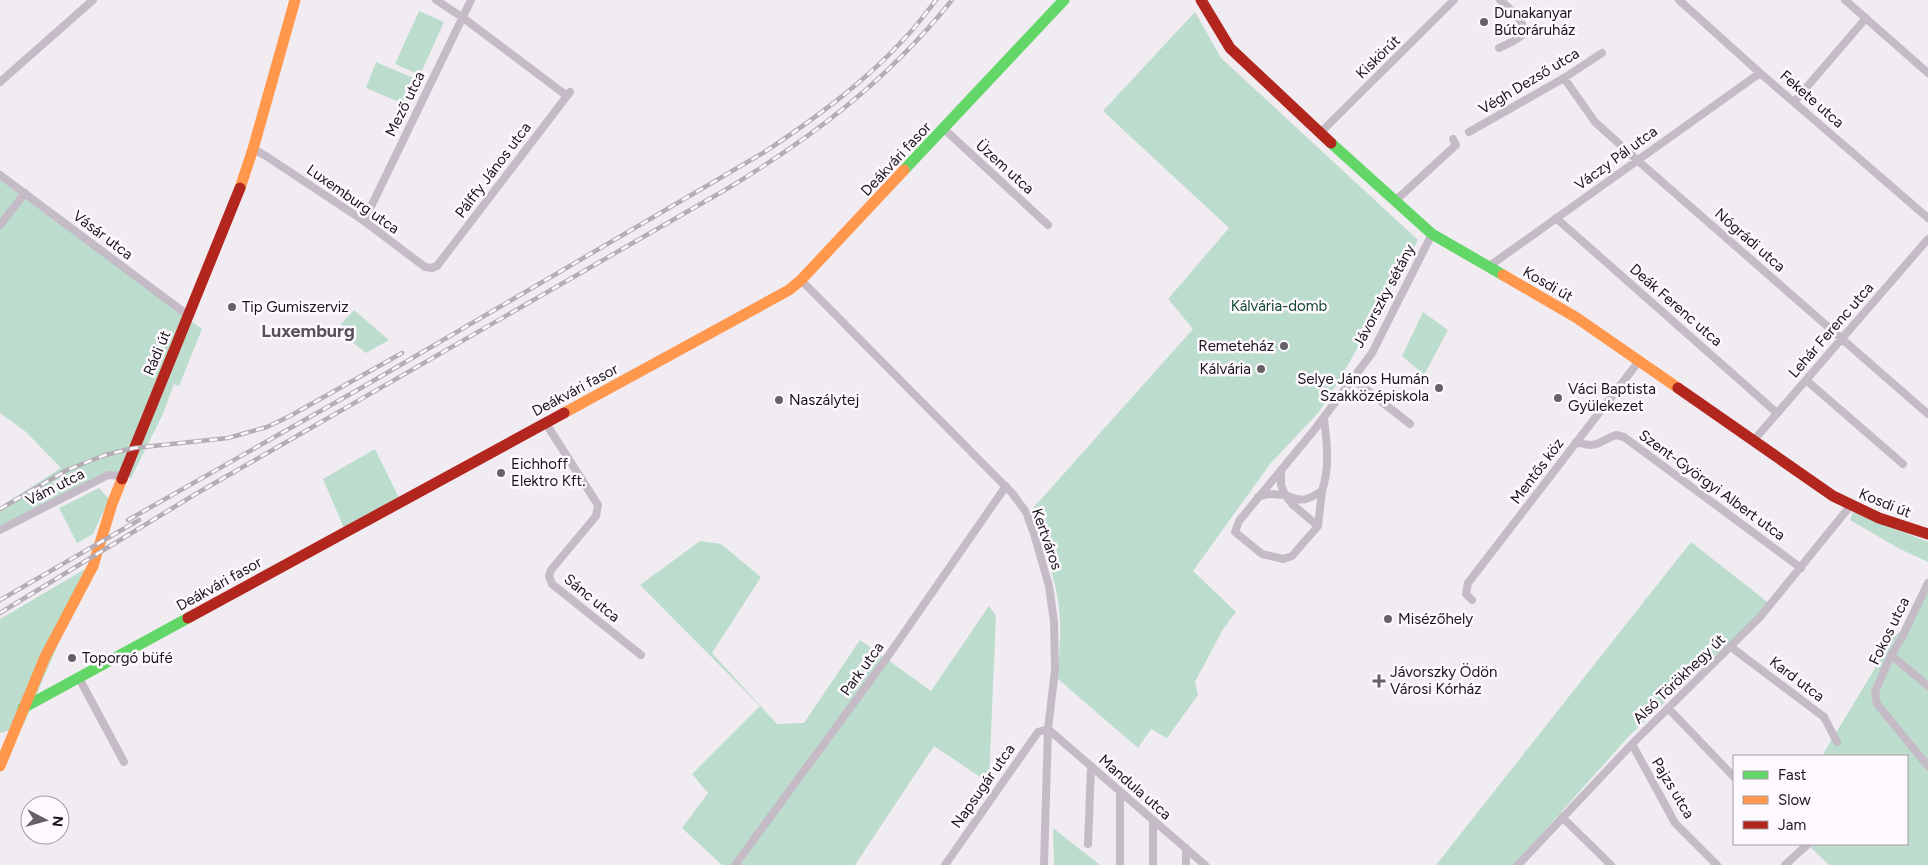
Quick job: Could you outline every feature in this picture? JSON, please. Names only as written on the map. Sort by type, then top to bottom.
[{"type":"street","points":[[0,82],[94,0]]},
{"type":"street","name":"Rádi út","points":[[0,766],[45,658],[90,574],[109,512],[123,476],[238,194],[253,149],[295,0]]},
{"type":"street","points":[[436,0],[462,17]]},
{"type":"street","name":"Mező utca","points":[[364,221],[462,17],[472,0]]},
{"type":"street","name":"Deákvári fasor","points":[[24,708],[789,290],[801,280],[1064,0]]},
{"type":"street","name":"Kosdi út","points":[[1201,0],[1230,48],[1432,234],[1577,318],[1810,481],[1850,506],[1891,523],[1928,534]]},
{"type":"street","name":"Kiskörút","points":[[1320,132],[1454,0]]},
{"type":"street","points":[[1499,48],[1520,36],[1524,29],[1522,22],[1500,0]]},
{"type":"street","name":"Fekete utca","points":[[1679,0],[1760,73],[1928,218]]},
{"type":"street","points":[[1845,0],[1928,73]]},
{"type":"street","name":"Pálffy János utca","points":[[437,266],[568,94],[462,17]]},
{"type":"street","points":[[1794,102],[1866,18]]},
{"type":"street","name":"Végh Dezső utca","points":[[1469,132],[1564,78],[1602,53]]},
{"type":"street","name":"Váczy Pál utca","points":[[1488,267],[1760,73]]},
{"type":"street","name":"Nógrádi utca","points":[[1564,78],[1595,122],[1928,414]]},
{"type":"street","name":"Üzem utca","points":[[944,129],[1048,225]]},
{"type":"street","points":[[1395,200],[1456,145],[1454,139]]},
{"type":"street","name":"Luxemburg utca","points":[[253,149],[364,221],[425,267],[432,268],[437,266]]},
{"type":"street","name":"Vásár utca","points":[[0,175],[189,316]]},
{"type":"street","points":[[0,226],[25,193]]},
{"type":"street","name":"Deák Ferenc utca","points":[[1556,218],[1777,413]]},
{"type":"street","name":"Jávorszky sétány","points":[[1258,497],[1324,419],[1353,380],[1379,340],[1432,234]]},
{"type":"street","name":"Lehár Ferenc utca","points":[[1754,440],[1928,239]]},
{"type":"street","name":"Kertváros","points":[[801,280],[1006,486],[1026,512],[1049,586],[1056,655],[1048,729],[1044,865]]},
{"type":"street","name":"Mentős köz","points":[[1472,600],[1466,594],[1468,584],[1639,361]]},
{"type":"street","points":[[1353,380],[1410,424]]},
{"type":"street","points":[[1806,380],[1903,464]]},
{"type":"street","points":[[1322,491],[1305,501],[1295,500],[1285,495],[1268,494],[1258,497],[1239,521],[1235,532],[1262,554],[1283,559],[1292,556],[1318,526],[1322,491],[1328,474],[1324,419]]},
{"type":"street","name":"Sánc utca","points":[[545,422],[598,509],[596,516],[551,570],[549,576],[552,584],[640,655]]},
{"type":"street","name":"Szent-Györgyi Albert utca","points":[[1576,442],[1588,446],[1597,445],[1616,435],[1624,437],[1801,568]]},
{"type":"street","points":[[1281,470],[1281,485],[1285,495],[1293,505],[1318,526]]},
{"type":"street","name":"Vám utca","points":[[0,530],[108,475],[123,476]]},
{"type":"street","name":"Park utca","points":[[735,865],[886,659],[1006,486]]},
{"type":"street","name":"Alsó Törökhegy út","points":[[1518,865],[1632,744],[1760,617],[1850,506]]},
{"type":"street","name":"Fokos utca","points":[[1928,583],[1891,655],[1875,692],[1876,704],[1928,766]]},
{"type":"street","name":"Kard utca","points":[[1731,647],[1824,717],[1837,742]]},
{"type":"street","points":[[1891,655],[1928,686]]},
{"type":"street","points":[[79,678],[124,762]]},
{"type":"street","points":[[1668,708],[1733,776]]},
{"type":"street","name":"Mandula utca","points":[[1048,729],[1205,865]]},
{"type":"street","name":"Napsugár utca","points":[[945,865],[1038,732],[1048,729]]},
{"type":"street","name":"Pajzs utca","points":[[1632,744],[1675,823],[1717,865]]},
{"type":"street","points":[[1088,844],[1091,766]]},
{"type":"street","points":[[1120,792],[1120,865]]},
{"type":"street","points":[[1562,817],[1611,865]]},
{"type":"street","points":[[1153,820],[1153,865]]},
{"type":"street","points":[[1785,865],[1807,845]]},
{"type":"street","points":[[1186,848],[1186,865]]},
{"type":"green space","points":[[419,11],[444,22],[420,75],[395,64]]},
{"type":"green space","name":"Kálvária-domb","points":[[1195,12],[1221,58],[1418,240],[1344,372],[1319,412],[1270,464],[1193,571],[1236,612],[1223,629],[1195,682],[1198,695],[1167,738],[1151,729],[1138,748],[1058,679],[1060,628],[1057,593],[1045,553],[1027,515],[1193,329],[1168,299],[1229,228],[1103,111]]},
{"type":"green space","points":[[376,62],[418,80],[406,105],[366,88]]},
{"type":"green space","points":[[0,180],[202,329],[179,386],[174,384],[162,416],[131,478],[110,473],[0,530],[0,507],[61,468],[26,432],[0,413]]},
{"type":"green space","points":[[354,310],[389,340],[366,353],[339,332],[341,324]]},
{"type":"green space","points":[[1423,312],[1448,330],[1424,375],[1402,356]]},
{"type":"green space","points":[[375,449],[399,498],[344,528],[323,479]]},
{"type":"green space","points":[[99,488],[109,499],[93,534],[77,543],[59,508]]},
{"type":"green space","points":[[1853,512],[1928,542],[1928,562],[1898,548],[1850,520]]},
{"type":"green space","points":[[700,541],[721,544],[761,577],[712,653],[777,724],[804,723],[860,640],[931,691],[989,606],[996,616],[989,783],[934,746],[855,865],[722,865],[682,828],[708,793],[692,774],[760,706],[640,585]]},
{"type":"green space","points":[[1691,542],[1770,604],[1629,736],[1514,865],[1436,865]]},
{"type":"green space","points":[[92,565],[23,726],[0,733],[0,619]]},
{"type":"green space","points":[[1928,579],[1928,865],[1829,865],[1808,845],[1908,845],[1908,755],[1823,755],[1890,640],[1902,630]]},
{"type":"green space","points":[[1053,828],[1100,865],[1054,865]]},
{"type":"railway","points":[[128,520],[361,388],[763,153],[819,114],[872,71],[921,20],[936,0]]},
{"type":"railway","points":[[0,613],[194,495],[757,170],[818,128],[875,82],[927,29],[952,0]]},
{"type":"railway","points":[[0,509],[67,470],[105,455],[134,448],[228,438],[267,427],[402,353]]},
{"type":"railway","points":[[0,600],[139,520]]},
{"type":"traffic: fast","points":[[904,170],[1064,0]]},
{"type":"traffic: fast","points":[[1331,143],[1432,234],[1503,275]]},
{"type":"traffic: fast","points":[[23,708],[188,618]]},
{"type":"traffic: slow","points":[[240,188],[253,149],[295,0]]},
{"type":"traffic: slow","points":[[564,413],[789,290],[801,280],[904,170]]},
{"type":"traffic: slow","points":[[1503,275],[1577,318],[1678,388]]},
{"type":"traffic: slow","points":[[0,766],[45,657],[93,566],[112,504],[122,479]]},
{"type":"traffic: jam","points":[[1201,0],[1230,48],[1331,143]]},
{"type":"traffic: jam","points":[[122,479],[240,188]]},
{"type":"traffic: jam","points":[[1678,388],[1833,496],[1879,518],[1928,534]]},
{"type":"traffic: jam","points":[[188,618],[564,413]]},
{"type":"place","name":"Dunakanyar Bútoráruház","points":[[1484,22]]},
{"type":"place","name":"Tip Gumiszerviz","points":[[232,307]]},
{"type":"place","name":"Remeteház","points":[[1284,346]]},
{"type":"place","name":"Kálvária","points":[[1261,369]]},
{"type":"place","name":"Selye János Humán Szakközépiskola","points":[[1439,388]]},
{"type":"place","name":"Váci Baptista Gyülekezet","points":[[1558,398]]},
{"type":"place","name":"Naszálytej","points":[[779,400]]},
{"type":"place","name":"Eichhoff Elektro Kft.","points":[[501,473]]},
{"type":"place","name":"Misézőhely","points":[[1388,619]]},
{"type":"place","name":"Toporgó büfé","points":[[72,658]]},
{"type":"place","name":"Jávorszky Ödön Városi Kórház","points":[[1379,681]]},
{"type":"district","name":"Luxemburg","points":[[308,331]]}]
